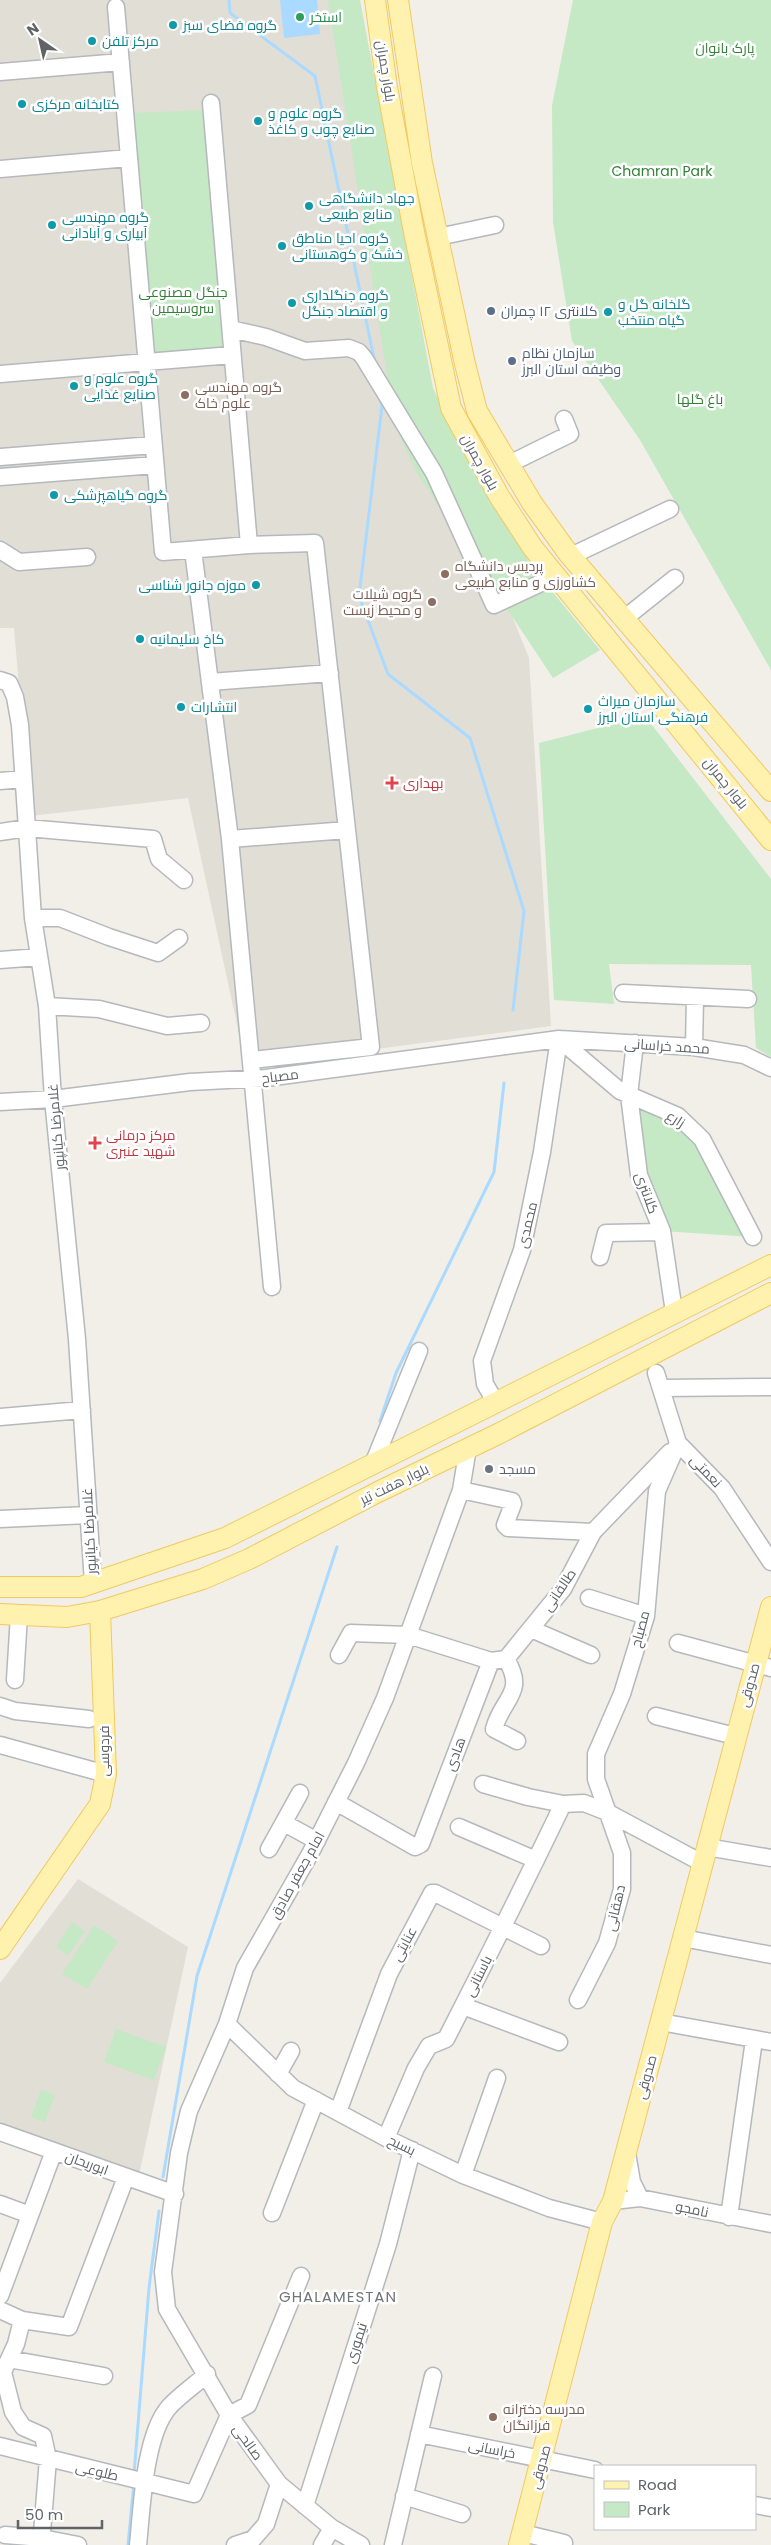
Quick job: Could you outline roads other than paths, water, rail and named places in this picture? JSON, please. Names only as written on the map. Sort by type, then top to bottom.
[{"type":"main road","name":"بلوار چمران","points":[[375,0],[412,222],[451,408],[499,496],[533,548],[771,840]]},
{"type":"main road","name":"بلوار چمران","points":[[398,0],[420,153],[477,411],[532,502],[571,556],[771,791]]},
{"type":"main road","name":"بلوار هفت تیر","points":[[0,1586],[81,1587],[224,1538],[771,1265]]},
{"type":"main road","name":"بلوار هفت تیر","points":[[10,1615],[67,1617],[100,1611],[203,1579],[249,1559],[408,1476],[468,1448],[771,1293]]},
{"type":"main road","points":[[397,1452],[393,1462],[393,1470],[399,1475],[408,1476]]},
{"type":"main road","points":[[370,1466],[381,1476],[383,1482],[378,1492]]},
{"type":"main road","name":"صدوقی","points":[[521,2539],[543,2459],[602,2222],[613,2201],[736,1736],[762,1666],[771,1607]]},
{"type":"main road","name":"فردوسی","points":[[0,1948],[100,1804],[106,1774],[100,1611]]},
{"type":"street","points":[[116,7],[163,552],[249,545],[315,543],[371,1047],[252,1060]]},
{"type":"street","points":[[0,72],[121,62]]},
{"type":"street","points":[[211,103],[249,545]]},
{"type":"street","points":[[0,169],[129,158]]},
{"type":"street","points":[[438,237],[495,225]]},
{"type":"street","points":[[230,329],[266,337],[305,351],[349,348],[359,352],[434,473],[494,605],[556,576]]},
{"type":"street","points":[[0,374],[232,355]]},
{"type":"street","points":[[509,464],[570,434],[564,419]]},
{"type":"street","points":[[0,457],[154,445]]},
{"type":"street","points":[[0,476],[155,465]]},
{"type":"street","points":[[571,556],[670,509]]},
{"type":"street","points":[[0,550],[19,562],[87,557]]},
{"type":"street","points":[[193,550],[230,839],[272,1287]]},
{"type":"street","points":[[625,618],[675,578]]},
{"type":"street","points":[[210,682],[330,674]]},
{"type":"street","name":"غلامرضا کیانپور","points":[[0,680],[9,683],[15,697],[33,918],[47,1006],[53,1099],[82,1410],[93,1583]]},
{"type":"street","points":[[0,781],[23,779]]},
{"type":"street","points":[[0,832],[27,828],[153,839],[159,859],[184,880]]},
{"type":"street","points":[[230,839],[347,830]]},
{"type":"street","points":[[33,918],[60,918],[158,952],[179,938]]},
{"type":"street","points":[[0,960],[39,957]]},
{"type":"street","points":[[623,994],[748,999]]},
{"type":"street","points":[[694,1047],[695,998]]},
{"type":"street","points":[[47,1006],[99,1009],[167,1026],[201,1023]]},
{"type":"street","name":"محمد خراسانی","points":[[559,1039],[694,1047],[744,1054],[771,1068]]},
{"type":"street","name":"مصباح","points":[[0,1102],[53,1099],[190,1082],[254,1079],[559,1039]]},
{"type":"street","name":"زارع","points":[[559,1039],[592,1069],[628,1096],[678,1116],[702,1139],[753,1237]]},
{"type":"street","name":"محمدی","points":[[496,1403],[485,1384],[482,1361],[505,1292],[522,1250],[542,1152],[559,1039]]},
{"type":"street","name":"کلانتری","points":[[635,1044],[628,1096],[639,1175],[662,1232],[674,1312]]},
{"type":"street","points":[[600,1257],[606,1233],[662,1232]]},
{"type":"street","points":[[370,1466],[419,1351]]},
{"type":"street","name":"نعمتی","points":[[771,1387],[659,1381],[678,1443],[722,1488],[771,1562]]},
{"type":"street","points":[[0,1417],[82,1410]]},
{"type":"street","name":"مصباح","points":[[607,1812],[596,1779],[596,1754],[622,1694],[646,1616],[657,1491],[678,1443]]},
{"type":"street","name":"طالقانی","points":[[499,1660],[531,1629],[563,1589],[593,1532],[678,1443]]},
{"type":"street","name":"امام جعفر صادق","points":[[167,2309],[163,2272],[179,2153],[189,2111],[227,2024],[245,1968],[317,1841],[385,1698],[461,1490],[468,1448]]},
{"type":"street","points":[[461,1490],[512,1501],[513,1504],[505,1525],[508,1528],[593,1532]]},
{"type":"street","points":[[0,1519],[88,1515]]},
{"type":"street","points":[[563,1589],[646,1616]]},
{"type":"street","points":[[10,1615],[15,1680]]},
{"type":"street","points":[[531,1629],[591,1655]]},
{"type":"street","points":[[339,1655],[351,1633],[408,1635],[499,1660],[514,1672],[516,1684],[494,1729],[517,1741]]},
{"type":"street","points":[[678,1643],[762,1666]]},
{"type":"street","name":"هادی","points":[[336,1802],[415,1847],[421,1844],[499,1660]]},
{"type":"street","points":[[0,1706],[15,1711],[89,1718]]},
{"type":"street","points":[[656,1716],[736,1736]]},
{"type":"street","points":[[0,1745],[106,1774]]},
{"type":"street","points":[[483,1784],[528,1797],[563,1804],[584,1803],[705,1856],[771,1858]]},
{"type":"street","points":[[269,1849],[300,1793]]},
{"type":"street","name":"باستانی","points":[[386,2138],[416,2068],[429,2046],[446,2039],[478,1972],[505,1926],[563,1804]]},
{"type":"street","name":"دهقانی","points":[[578,2000],[607,1943],[622,1889],[622,1853],[607,1812]]},
{"type":"street","points":[[284,1823],[317,1841]]},
{"type":"street","points":[[459,1827],[536,1860]]},
{"type":"street","name":"عنایتی","points":[[338,2112],[389,1974],[429,1895],[435,1892],[541,1946]]},
{"type":"street","points":[[683,1938],[771,1955]]},
{"type":"street","points":[[463,2006],[559,2042]]},
{"type":"street","points":[[661,2022],[771,2042]]},
{"type":"street","name":"بسیح","points":[[227,2024],[293,2088],[386,2138],[463,2175],[549,2208],[602,2222]]},
{"type":"street","points":[[729,2216],[754,2040]]},
{"type":"street","points":[[278,2074],[291,2051]]},
{"type":"street","points":[[463,2175],[498,2078]]},
{"type":"street","points":[[272,2213],[316,2100]]},
{"type":"street","name":"ابوریحان","points":[[0,2132],[175,2194]]},
{"type":"street","points":[[627,2149],[632,2182],[640,2198]]},
{"type":"street","name":"تیموری","points":[[304,2506],[388,2244],[412,2150]]},
{"type":"street","points":[[0,2296],[6,2260],[30,2215],[54,2151]]},
{"type":"street","points":[[0,2310],[22,2320],[70,2327],[126,2178]]},
{"type":"street","name":"نامجو","points":[[613,2201],[640,2198],[771,2224]]},
{"type":"street","points":[[0,2204],[30,2215]]},
{"type":"street","points":[[229,2415],[248,2405],[301,2276]]},
{"type":"street","name":"صالحی","points":[[167,2309],[207,2374],[229,2415],[278,2484],[332,2528],[361,2545]]},
{"type":"street","points":[[22,2320],[16,2344],[3,2372],[13,2412],[23,2427],[43,2436],[48,2460],[41,2541]]},
{"type":"street","points":[[9,2359],[104,2376]]},
{"type":"street","points":[[138,2545],[144,2482],[154,2436],[168,2408],[207,2374]]},
{"type":"street","points":[[393,2545],[433,2376]]},
{"type":"street","name":"طلوعی","points":[[0,2446],[48,2460],[194,2494],[229,2415]]},
{"type":"street","name":"خراسانی","points":[[419,2434],[594,2470]]},
{"type":"street","points":[[235,2545],[253,2539],[266,2524],[278,2484]]},
{"type":"street","points":[[404,2496],[462,2514]]},
{"type":"street","points":[[756,2504],[771,2508]]},
{"type":"street","points":[[322,2545],[332,2528]]},
{"type":"street","points":[[5,2535],[78,2545]]},
{"type":"street","points":[[521,2539],[564,2543]]},
{"type":"water","name":"استخر","points":[[280,0],[317,0],[320,34],[284,38]]},
{"type":"waterway","points":[[229,0],[230,13],[315,76],[375,363]]},
{"type":"waterway","points":[[381,399],[382,406],[359,596],[388,674],[470,738],[524,911],[513,1010]]},
{"type":"waterway","points":[[380,1421],[396,1373],[494,1172],[504,1083]]},
{"type":"waterway","points":[[163,2177],[197,1976],[337,1547]]},
{"type":"waterway","points":[[134,2474],[149,2288],[159,2211]]},
{"type":"waterway","points":[[128,2545],[134,2483]]},
{"type":"place","name":"استخر","points":[[300,17]]},
{"type":"place","name":"گروه فضای سبز","points":[[173,25]]},
{"type":"place","name":"مرکز تلفن","points":[[92,41]]},
{"type":"place","name":"کتابخانه مرکزی","points":[[22,104]]},
{"type":"place","name":"گروه علوم و صنایع چوب و کاغذ","points":[[258,121]]},
{"type":"place","name":"جهاد دانشگاهی منابع طبیعی","points":[[309,206]]},
{"type":"place","name":"گروه مهندسی آبیاری و آبادانی","points":[[52,225]]},
{"type":"place","name":"گروه احیا مناطق خشک و کوهستانی","points":[[282,246]]},
{"type":"place","name":"گروه جنگلداری و اقتصاد جنگل","points":[[292,303]]},
{"type":"place","name":"کلانتری ۱۲ چمران","points":[[491,311]]},
{"type":"place","name":"گلخانه گل و گیاه منتخب","points":[[608,312]]},
{"type":"place","name":"سازمان نظام وظیفه استان البرز","points":[[512,361]]},
{"type":"place","name":"گروه علوم و صنایع غذایی","points":[[74,386]]},
{"type":"place","name":"گروه مهندسی علوم خاک","points":[[185,395]]},
{"type":"place","name":"گروه گیاهپزشکی","points":[[54,495]]},
{"type":"place","name":"پردیس دانشگاه کشاورزی و منابع طبیعی","points":[[445,574]]},
{"type":"place","name":"موزه جانور شناسی","points":[[256,585]]},
{"type":"place","name":"گروه شیلات و محیط زیست","points":[[432,602]]},
{"type":"place","name":"کاخ سلیمانیه","points":[[140,639]]},
{"type":"place","name":"انتشارات","points":[[181,707]]},
{"type":"place","name":"سازمان میراث فرهنگی استان البرز","points":[[588,709]]},
{"type":"place","name":"بهداری","points":[[392,783]]},
{"type":"place","name":"مرکز درمانی شهید عنبری","points":[[95,1143]]},
{"type":"place","name":"مسجد","points":[[489,1469]]},
{"type":"place","name":"مدرسه دخترانه فرزانگان","points":[[493,2417]]},
{"type":"district","name":"GHALAMESTAN","points":[[338,2297]]},
{"type":"park label","name":"پارک بانوان","points":[[725,48]]},
{"type":"park label","name":"Chamran Park","points":[[662,171]]},
{"type":"park label","name":"جنگل مصنوعی سروسیمین","points":[[183,300]]},
{"type":"park label","name":"باغ گلها","points":[[700,399]]}]
